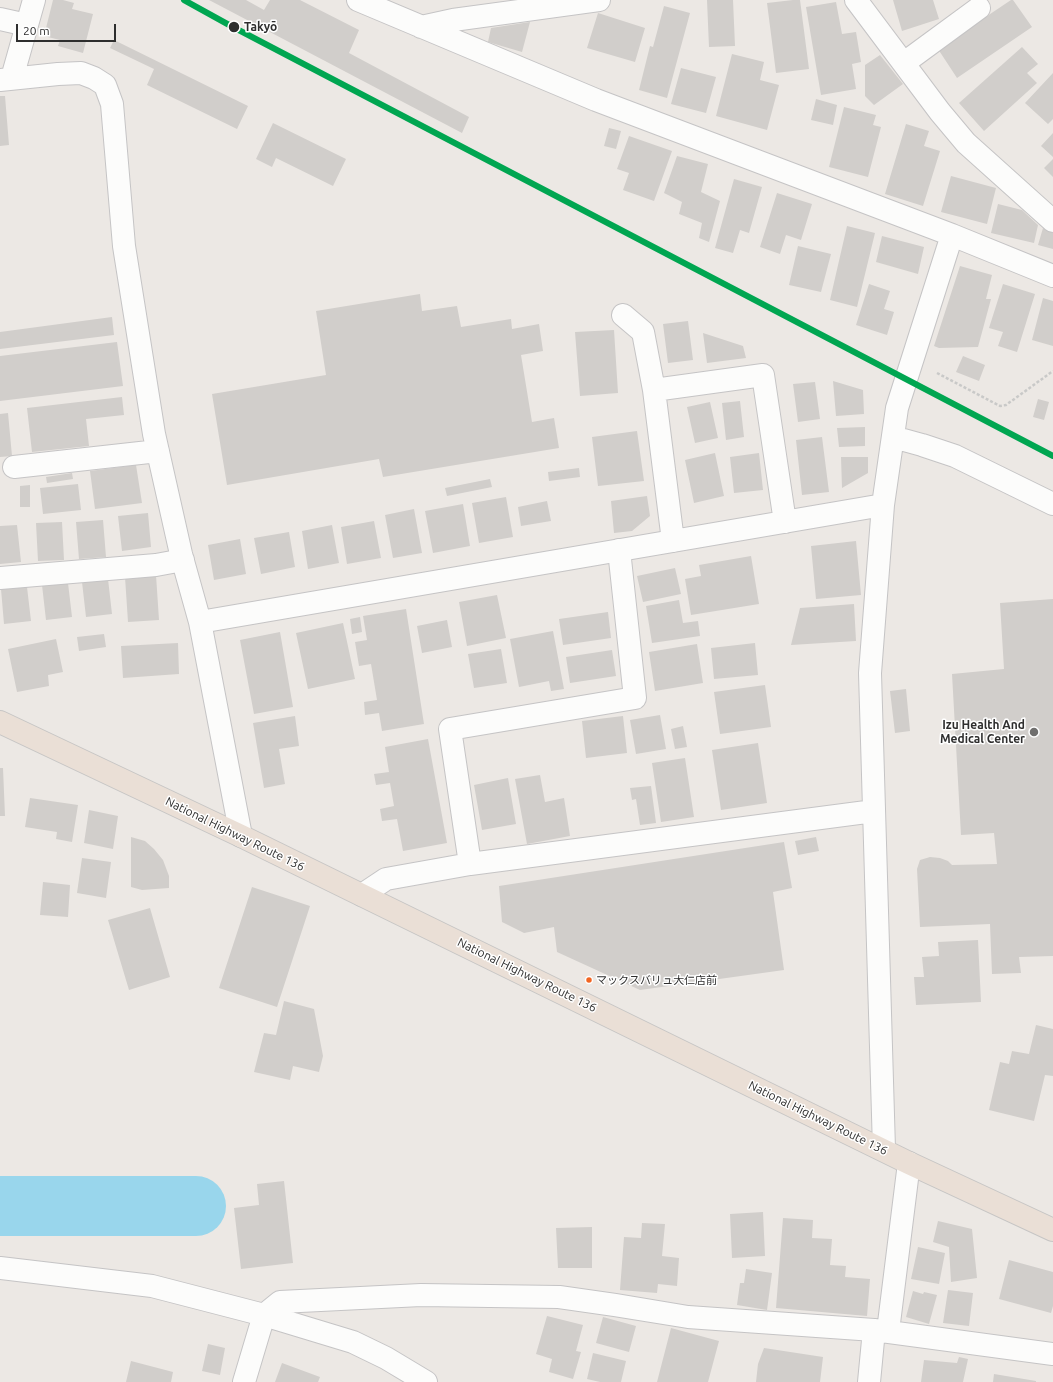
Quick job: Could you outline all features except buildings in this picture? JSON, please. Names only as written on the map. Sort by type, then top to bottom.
[{"type":"highway","name":"National Highway Route 136","points":[[0,722],[241,836],[884,1149],[909,1163],[1053,1230]]},
{"type":"street","points":[[34,0],[27,25],[6,79],[58,74],[81,74],[94,78],[105,85],[112,104],[124,246],[158,451],[183,560],[200,622],[241,836]]},
{"type":"street","points":[[358,0],[596,100],[1053,276]]},
{"type":"street","points":[[421,27],[453,20],[600,0]]},
{"type":"street","points":[[856,0],[940,112],[966,143],[1053,221]]},
{"type":"street","points":[[904,63],[979,8]]},
{"type":"street","points":[[0,19],[27,25]]},
{"type":"street","points":[[884,1149],[870,673],[883,505],[897,408],[952,236]]},
{"type":"street","points":[[623,315],[643,332],[654,390],[673,541]]},
{"type":"street","points":[[654,390],[763,375],[785,522]]},
{"type":"street","points":[[893,437],[955,456],[1053,504]]},
{"type":"street","points":[[14,467],[158,451]]},
{"type":"street","points":[[200,622],[883,505]]},
{"type":"street","points":[[470,864],[450,729],[635,698],[619,550]]},
{"type":"street","points":[[0,578],[156,565],[183,560]]},
{"type":"street","points":[[362,895],[386,879],[470,864],[874,811]]},
{"type":"street","points":[[869,1382],[881,1331],[909,1163]]},
{"type":"street","points":[[0,1268],[152,1286],[264,1315],[353,1342],[386,1358],[426,1382]]},
{"type":"street","points":[[244,1382],[264,1315],[280,1302],[421,1296],[558,1298],[688,1317],[881,1331],[1053,1354]]},
{"type":"path","points":[[912,360],[1000,406],[1006,405],[1053,371]]},
{"type":"waterway","points":[[0,1206],[196,1206]]},
{"type":"transit line","points":[[184,0],[1053,456]]},
{"type":"place","name":"Takyō","points":[[234,27]]},
{"type":"place","name":"Izu Health And Medical Center","points":[[1034,732]]},
{"type":"place","name":"マックスバリュ大仁店前","points":[[589,980]]}]
